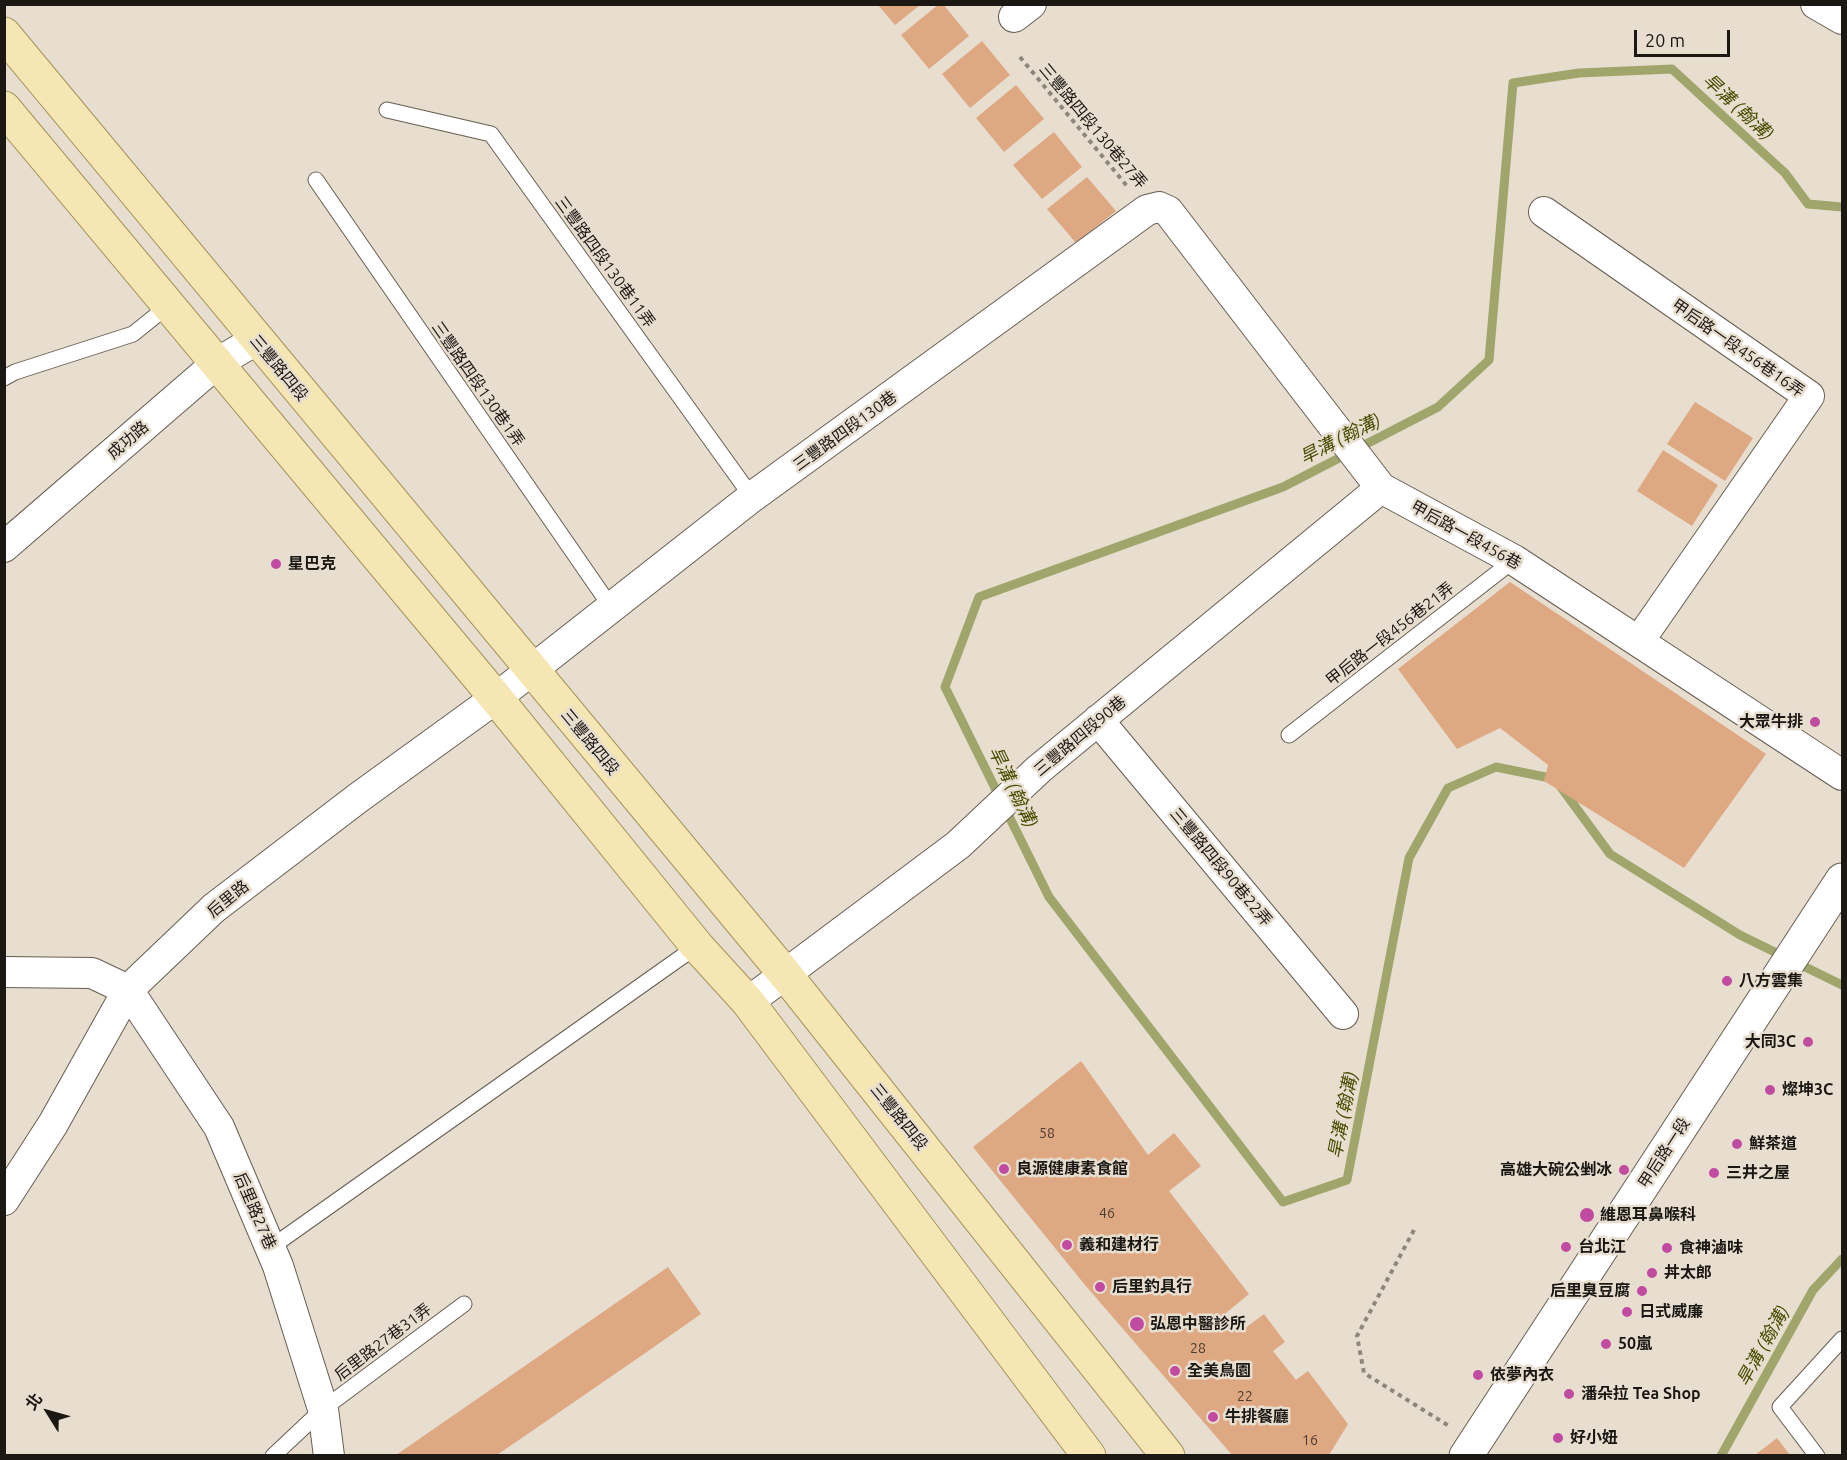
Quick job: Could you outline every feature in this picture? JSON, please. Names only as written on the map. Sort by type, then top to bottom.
[{"type":"main road","name":"三豐路四段","points":[[4,34],[785,974],[1168,1455]]},
{"type":"main road","points":[[4,108],[496,698],[697,946],[748,1002],[1089,1455]]},
{"type":"main road","name":"甲后路一段","points":[[1470,1449],[1842,880]]},
{"type":"street","points":[[1816,4],[1842,19]]},
{"type":"street","name":"甲后路一段456巷","points":[[1158,210],[1381,488],[1514,560],[1842,775]]},
{"type":"street","name":"三豐路四段130巷","points":[[531,670],[752,497],[1158,210]]},
{"type":"street","name":"甲后路一段456巷16弄","points":[[1544,212],[1809,396],[1639,641]]},
{"type":"street","name":"成功路","points":[[4,547],[217,363],[256,340]]},
{"type":"street","name":"三豐路四段90巷","points":[[748,1002],[958,845],[1039,769],[1381,488]]},
{"type":"street","name":"后里路","points":[[4,1200],[53,1124],[128,990],[214,908],[531,670]]},
{"type":"street","name":"三豐路四段90巷22弄","points":[[1098,720],[1343,1014]]},
{"type":"street","points":[[4,972],[92,972],[128,990]]},
{"type":"street","name":"后里路27巷","points":[[128,990],[219,1127],[270,1248],[323,1409],[329,1455]]},
{"type":"lane","name":"三豐路四段130巷11弄","points":[[387,110],[492,134],[752,497]]},
{"type":"lane","name":"三豐路四段130巷1弄","points":[[316,180],[611,607]]},
{"type":"lane","points":[[4,378],[15,372],[133,334],[169,305]]},
{"type":"lane","name":"甲后路一段456巷21弄","points":[[1289,735],[1514,560]]},
{"type":"lane","points":[[270,1248],[697,946]]},
{"type":"lane","name":"后里路27巷31弄","points":[[273,1455],[323,1409],[464,1304]]},
{"type":"lane","points":[[1817,1455],[1780,1407],[1842,1339]]},
{"type":"path","name":"三豐路四段130巷27弄","points":[[1020,57],[1158,210]]},
{"type":"path","points":[[1414,1230],[1357,1336],[1364,1373],[1470,1449]]},
{"type":"building","points":[[939,4],[943,4],[969,36],[929,69],[901,35]]},
{"type":"building","points":[[878,5],[920,5],[895,25]]},
{"type":"building","points":[[982,41],[1010,75],[970,108],[942,74]]},
{"type":"building","points":[[1016,85],[1044,119],[1004,152],[976,118]]},
{"type":"building","points":[[1054,132],[1082,167],[1042,199],[1013,165]]},
{"type":"building","points":[[1087,177],[1116,211],[1076,243],[1047,209]]},
{"type":"building","points":[[1695,402],[1753,438],[1725,481],[1667,444]]},
{"type":"building","points":[[1663,450],[1718,485],[1692,526],[1637,491]]},
{"type":"building","points":[[1510,582],[1766,754],[1684,868],[1544,781],[1548,765],[1500,728],[1457,749],[1398,669]]},
{"type":"building","points":[[1081,1061],[1148,1155],[1174,1133],[1201,1166],[1169,1191],[1249,1294],[1226,1313],[1240,1332],[1264,1314],[1285,1342],[1273,1351],[1296,1380],[1308,1371],[1348,1424],[1329,1455],[1232,1455],[1085,1285],[973,1147]]},
{"type":"building","points":[[668,1267],[701,1314],[641,1356],[497,1455],[396,1455]]},
{"type":"building","points":[[1777,1438],[1790,1455],[1755,1455]]},
{"type":"waterway","name":"旱溝 (翰溝)","points":[[1842,207],[1808,204],[1785,173],[1672,69],[1579,73],[1513,83],[1489,360],[1438,407],[1283,487],[979,597],[945,687],[1049,897],[1283,1202],[1347,1180],[1409,858],[1448,788],[1496,767],[1555,779],[1610,854],[1740,935],[1842,985]]},
{"type":"waterway","name":"旱溝 (翰溝)","points":[[1721,1456],[1813,1290],[1842,1259]]},
{"type":"place","name":"星巴克","points":[[276,564]]},
{"type":"place","name":"大眾牛排","points":[[1815,722]]},
{"type":"place","name":"八方雲集","points":[[1727,981]]},
{"type":"place","name":"大同3C","points":[[1808,1042]]},
{"type":"place","name":"燦坤3C","points":[[1770,1090]]},
{"type":"place","name":"鮮茶道","points":[[1737,1144]]},
{"type":"place","name":"良源健康素食館","points":[[1004,1169]]},
{"type":"place","name":"高雄大碗公剉冰","points":[[1624,1170]]},
{"type":"place","name":"三井之屋","points":[[1714,1173]]},
{"type":"place","name":"維恩耳鼻喉科","points":[[1587,1215]]},
{"type":"place","name":"義和建材行","points":[[1067,1245]]},
{"type":"place","name":"台北江","points":[[1566,1247]]},
{"type":"place","name":"食神滷味","points":[[1667,1248]]},
{"type":"place","name":"丼太郎","points":[[1652,1273]]},
{"type":"place","name":"后里釣具行","points":[[1100,1287]]},
{"type":"place","name":"后里臭豆腐","points":[[1642,1291]]},
{"type":"place","name":"日式威廉","points":[[1627,1312]]},
{"type":"place","name":"弘恩中醫診所","points":[[1137,1324]]},
{"type":"place","name":"50嵐","points":[[1606,1344]]},
{"type":"place","name":"全美鳥園","points":[[1175,1371]]},
{"type":"place","name":"依夢內衣","points":[[1478,1375]]},
{"type":"place","name":"潘朵拉 Tea Shop","points":[[1569,1394]]},
{"type":"place","name":"牛排餐廳","points":[[1213,1417]]},
{"type":"place","name":"好小妞","points":[[1558,1438]]}]
